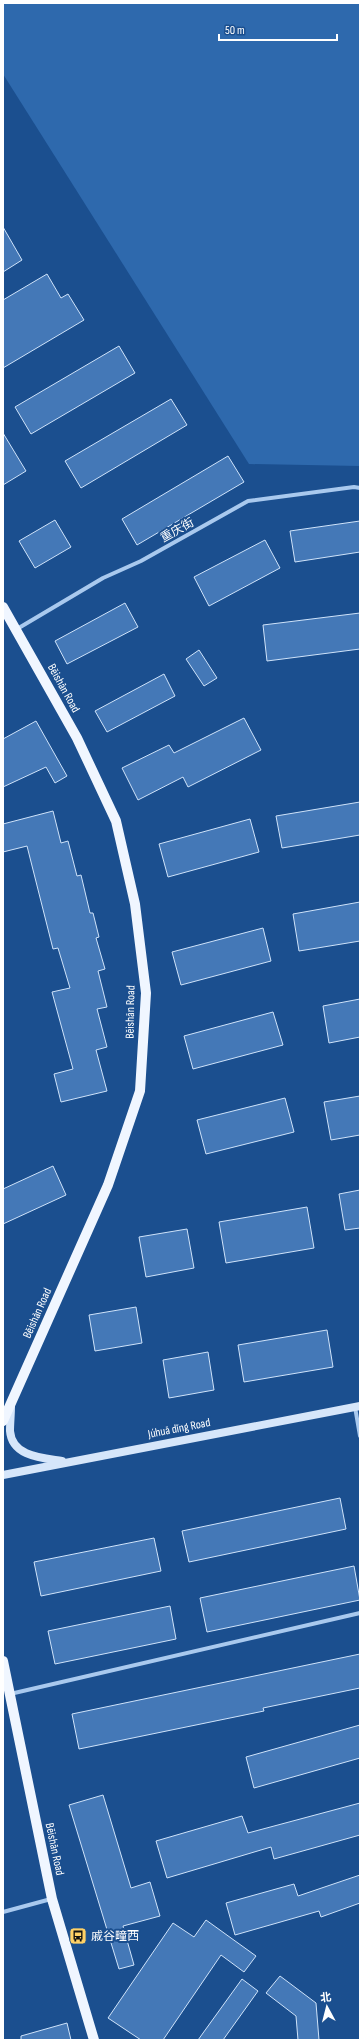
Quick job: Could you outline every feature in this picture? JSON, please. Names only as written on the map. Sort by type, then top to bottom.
[{"type":"main road","name":"Běishān Road","points":[[3,607],[77,738],[116,821],[135,904],[146,993],[140,1091],[108,1185],[3,1421]]},
{"type":"main road","name":"Běishān Road","points":[[3,1661],[52,1899],[94,2040]]},
{"type":"street","name":"重庆街","points":[[16,630],[103,578],[141,561],[248,501],[354,487],[360,488]]},
{"type":"street","points":[[11,1403],[10,1433],[16,1446],[28,1455],[68,1462]]},
{"type":"street","points":[[358,1406],[360,1436]]},
{"type":"street","name":"Júhuā dǐng Road","points":[[3,1475],[358,1406]]},
{"type":"street","points":[[10,1694],[360,1613]]},
{"type":"street","points":[[3,1912],[52,1899]]},
{"type":"shaded area","points":[[3,3],[360,3],[360,466],[249,464],[3,74]]},
{"type":"building","points":[[3,227],[22,260],[3,272]]},
{"type":"building","points":[[47,274],[61,298],[68,294],[84,320],[3,368],[3,300]]},
{"type":"building","points":[[119,346],[135,373],[31,434],[15,407]]},
{"type":"building","points":[[171,399],[187,425],[81,488],[65,461]]},
{"type":"building","points":[[3,433],[26,471],[3,485]]},
{"type":"building","points":[[228,456],[244,482],[137,545],[122,519]]},
{"type":"building","points":[[55,520],[71,547],[35,568],[19,541]]},
{"type":"building","points":[[360,521],[360,552],[295,562],[290,531]]},
{"type":"building","points":[[265,540],[280,568],[209,606],[194,577]]},
{"type":"building","points":[[125,603],[138,627],[67,664],[55,641]]},
{"type":"building","points":[[360,613],[360,649],[267,661],[263,625]]},
{"type":"building","points":[[199,650],[217,678],[204,686],[186,659]]},
{"type":"building","points":[[164,674],[175,696],[107,732],[95,711]]},
{"type":"building","points":[[244,718],[261,750],[188,787],[183,777],[138,800],[122,768],[169,745],[174,753]]},
{"type":"building","points":[[36,721],[67,776],[55,783],[46,767],[3,787],[3,739]]},
{"type":"building","points":[[360,802],[360,835],[282,848],[276,816]]},
{"type":"building","points":[[53,811],[61,843],[68,841],[77,876],[81,875],[90,913],[93,913],[99,937],[96,938],[105,969],[98,971],[107,1007],[97,1009],[107,1047],[96,1050],[107,1091],[61,1102],[54,1074],[73,1069],[52,992],[70,988],[58,948],[53,949],[27,846],[3,852],[3,824]]},
{"type":"building","points":[[250,819],[259,852],[168,877],[159,844]]},
{"type":"building","points":[[360,902],[360,941],[299,951],[293,914]]},
{"type":"building","points":[[263,928],[271,961],[181,985],[172,952]]},
{"type":"building","points":[[360,999],[360,1037],[329,1043],[323,1006]]},
{"type":"building","points":[[273,1012],[283,1045],[193,1069],[184,1036]]},
{"type":"building","points":[[360,1096],[360,1135],[331,1140],[324,1102]]},
{"type":"building","points":[[285,1098],[294,1132],[206,1154],[197,1120]]},
{"type":"building","points":[[53,1166],[66,1195],[3,1224],[3,1189]]},
{"type":"building","points":[[360,1190],[360,1228],[345,1230],[339,1194]]},
{"type":"building","points":[[307,1207],[314,1248],[226,1263],[219,1222]]},
{"type":"building","points":[[187,1229],[194,1268],[146,1277],[139,1237]]},
{"type":"building","points":[[136,1307],[142,1343],[95,1351],[89,1315]]},
{"type":"building","points":[[327,1330],[333,1367],[244,1382],[238,1345]]},
{"type":"building","points":[[208,1352],[214,1390],[169,1398],[163,1360]]},
{"type":"building","points":[[340,1498],[346,1529],[189,1562],[182,1531]]},
{"type":"building","points":[[154,1538],[161,1571],[41,1596],[34,1562]]},
{"type":"building","points":[[354,1566],[360,1600],[207,1632],[200,1598]]},
{"type":"building","points":[[170,1606],[176,1639],[55,1664],[48,1631]]},
{"type":"building","points":[[360,1654],[360,1688],[263,1708],[264,1711],[79,1749],[72,1714]]},
{"type":"building","points":[[360,1725],[360,1758],[254,1788],[246,1757]]},
{"type":"building","points":[[103,1795],[131,1888],[150,1882],[160,1916],[123,1926],[134,1965],[119,1969],[69,1805]]},
{"type":"building","points":[[360,1803],[360,1835],[274,1859],[271,1847],[167,1878],[156,1841],[242,1816],[248,1833]]},
{"type":"building","points":[[360,1875],[360,1903],[321,1917],[319,1911],[235,1935],[226,1903],[294,1884],[298,1896]]},
{"type":"building","points":[[206,1920],[256,1956],[244,1972],[221,1955],[163,2040],[141,2040],[108,2018],[173,1923],[194,1937]]},
{"type":"building","points":[[280,1976],[316,2003],[319,2040],[298,2040],[296,2016],[266,1993]]},
{"type":"building","points":[[242,1979],[258,1991],[223,2040],[198,2040]]},
{"type":"building","points":[[67,2023],[71,2040],[21,2040],[21,2036]]},
{"type":"place","name":"戚谷疃西","points":[[78,1936]]}]
